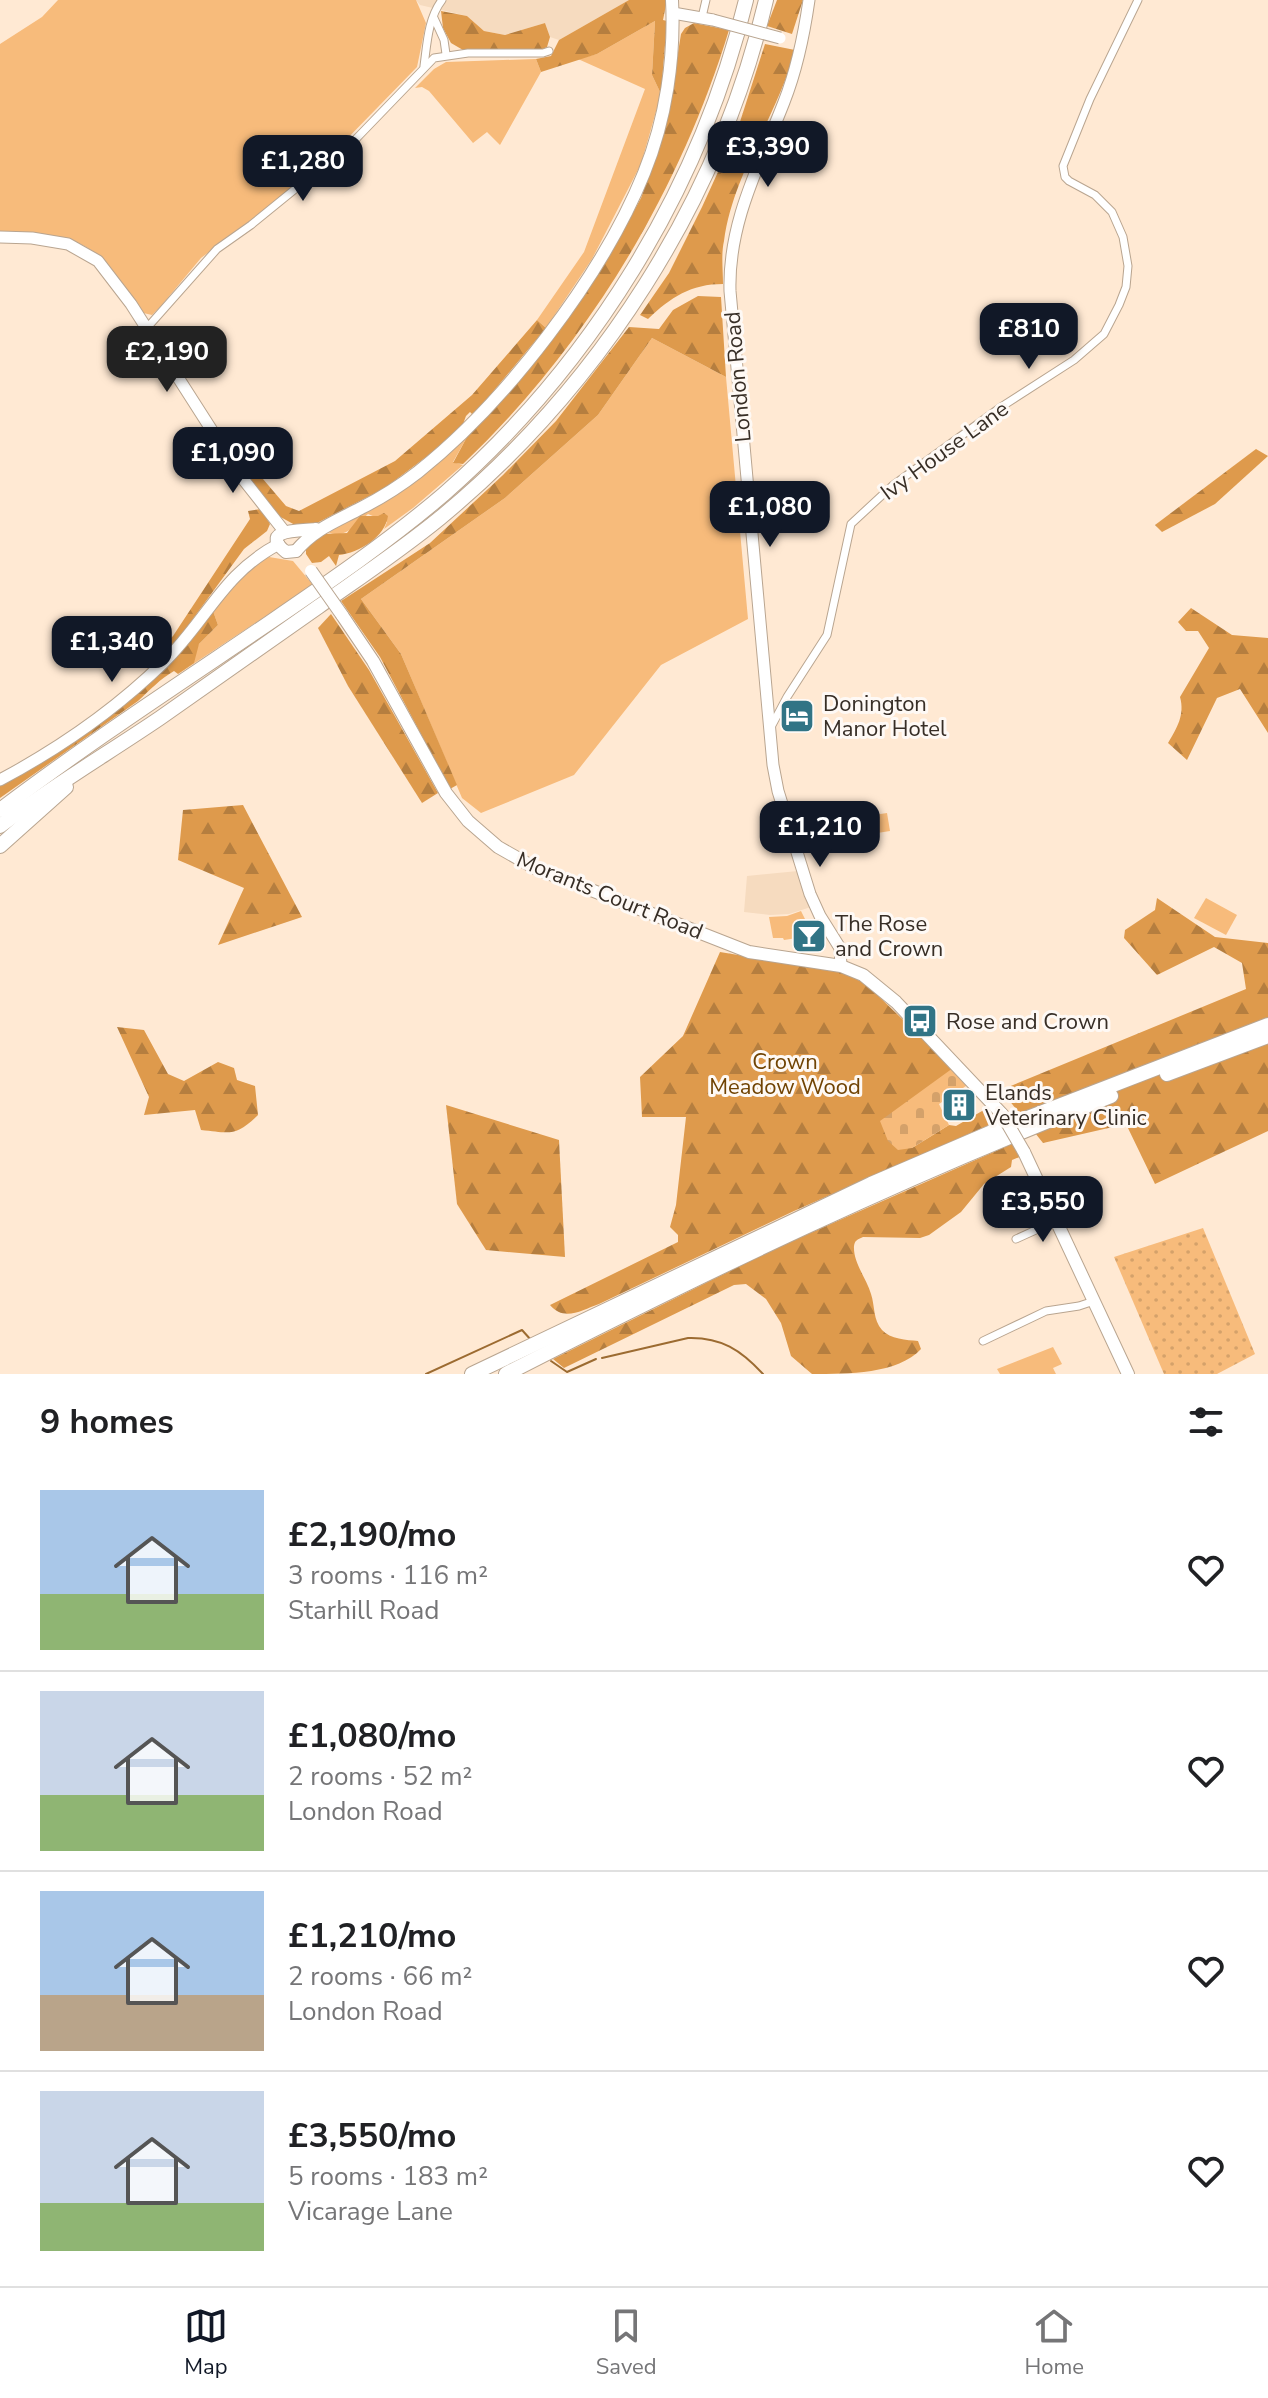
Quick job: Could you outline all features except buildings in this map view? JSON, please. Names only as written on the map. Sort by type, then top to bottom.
[{"type":"highway","points":[[0,810],[389,538],[460,479],[517,423],[591,333],[657,228],[688,167],[714,105],[746,0]]},
{"type":"highway","points":[[0,826],[419,535],[478,485],[545,417],[579,378],[624,317],[682,221],[725,127],[766,0]]},
{"type":"highway","points":[[0,846],[94,763]]},
{"type":"highway","points":[[472,1374],[871,1184],[1012,1124],[1268,1025]]},
{"type":"highway","points":[[506,1374],[695,1279],[870,1197],[1091,1104],[1268,1036]]},
{"type":"main road","points":[[319,529],[288,531],[279,537],[279,544],[286,552],[298,547],[319,529],[385,495],[438,455],[508,383],[582,286],[626,213],[645,172],[666,99],[672,6]]},
{"type":"main road","points":[[288,531],[300,537],[298,547]]},
{"type":"main road","name":"Morants Court Road","points":[[298,547],[373,661],[446,793],[468,821],[498,847],[535,868],[749,952],[841,966]]},
{"type":"main road","points":[[841,966],[863,975],[884,991],[1002,1114],[1056,1217],[1128,1374]]},
{"type":"street","points":[[424,67],[429,28],[442,0]]},
{"type":"street","points":[[706,0],[708,19]]},
{"type":"street","name":"London Road","points":[[809,0],[801,44],[784,102],[741,207],[729,264],[737,381],[778,791],[810,894],[840,948],[841,966]]},
{"type":"street","name":"Ivy House Lane","points":[[770,728],[827,635],[851,524],[892,486],[1001,407],[1074,360],[1104,334],[1119,305],[1126,287],[1128,266],[1123,237],[1105,203],[1069,181],[1063,166],[1083,113],[1138,0]]},
{"type":"street","points":[[672,6],[801,44]]},
{"type":"street","points":[[434,18],[444,40],[446,54]]},
{"type":"street","points":[[146,329],[217,249],[353,142],[434,58],[446,54],[549,51]]},
{"type":"street","points":[[0,237],[50,240],[82,250],[110,274],[243,479],[288,531]]},
{"type":"street","points":[[0,780],[67,738],[135,688],[187,637],[222,588],[240,569],[279,544]]},
{"type":"street","points":[[1016,1239],[1056,1217]]},
{"type":"street","points":[[983,1341],[1046,1311],[1094,1301]]},
{"type":"shaded area","points":[[416,0],[629,0],[559,40],[550,37],[545,23],[505,35],[484,31],[467,16],[420,5]]},
{"type":"shaded area","points":[[798,871],[811,907],[789,914],[744,912],[747,876]]},
{"type":"green space","points":[[58,0],[416,0],[426,23],[417,67],[340,146],[266,209],[201,258],[152,315],[139,312],[111,269],[84,246],[50,236],[0,231],[0,44],[42,17]]},
{"type":"green space","points":[[629,0],[667,0],[663,20],[667,21],[661,94],[652,75],[655,21],[597,54],[541,72],[536,59],[551,56],[559,40]]},
{"type":"green space","points":[[777,0],[803,0],[792,34],[767,26]]},
{"type":"green space","points":[[441,11],[467,16],[484,31],[505,35],[545,23],[550,37],[547,47],[541,50],[463,50],[451,43],[443,28]]},
{"type":"green space","points":[[655,21],[652,75],[661,94],[641,164],[592,259],[546,328],[537,320],[584,252],[645,89],[578,59],[597,54]]},
{"type":"green space","points":[[694,23],[729,30],[684,151],[655,209],[588,319],[549,370],[463,464],[453,463],[467,437],[594,278],[641,198],[666,126],[681,34]]},
{"type":"green space","points":[[765,44],[795,50],[778,98],[736,192],[723,251],[723,284],[701,286],[682,293],[648,319],[640,315],[669,273],[702,207],[738,128]]},
{"type":"green space","points":[[536,59],[541,72],[500,145],[487,132],[473,143],[429,91],[422,87],[415,88],[446,62]]},
{"type":"green space","points":[[698,296],[721,297],[726,377],[652,338],[598,415],[505,498],[361,599],[401,654],[457,785],[450,789],[380,657],[341,601],[430,543],[503,475],[556,421],[629,327],[659,329],[673,310]]},
{"type":"green space","points":[[537,320],[546,328],[487,399],[472,414],[470,412],[463,424],[434,451],[385,488],[317,523],[295,525],[277,515],[215,428],[223,432],[286,506],[299,511],[395,461],[472,395]]},
{"type":"green space","points":[[652,338],[726,377],[748,619],[661,665],[574,775],[481,813],[462,798],[401,654],[361,599],[505,498],[598,415]]},
{"type":"green space","points":[[467,437],[453,462],[463,465],[384,529],[387,522],[368,514],[345,532],[328,532],[403,490]]},
{"type":"green space","points":[[1256,449],[1268,456],[1215,504],[1162,532],[1155,525]]},
{"type":"green space","points":[[261,509],[270,524],[267,531],[244,549],[168,653],[148,670],[147,663],[173,636],[250,519],[248,511]]},
{"type":"green space","points":[[384,513],[388,516],[382,531],[363,547],[339,555],[336,566],[329,556],[321,562],[312,563],[306,554],[306,547],[322,534],[347,533],[360,516]]},
{"type":"green space","points":[[269,557],[293,561],[313,585],[178,674],[199,644],[218,625],[213,611],[225,595],[252,566]]},
{"type":"green space","points":[[1191,608],[1232,635],[1268,638],[1268,733],[1240,689],[1217,698],[1187,760],[1168,743],[1181,716],[1180,697],[1209,648],[1198,631],[1186,631],[1178,622]]},
{"type":"green space","points":[[213,611],[218,625],[199,644],[194,663],[178,674],[174,671],[169,674],[138,701],[0,798],[0,784],[129,699]]},
{"type":"green space","points":[[331,614],[369,670],[438,793],[422,803],[348,686],[318,628]]},
{"type":"green space","points":[[243,805],[302,917],[218,945],[244,888],[178,860],[183,810]]},
{"type":"green space","points":[[887,813],[890,831],[852,837],[848,819]]},
{"type":"green space","points":[[1157,898],[1215,937],[1268,943],[1268,1131],[1155,1184],[1126,1124],[1043,1143],[1001,1090],[1246,989],[1242,963],[1214,947],[1157,975],[1124,938],[1125,930],[1155,910]]},
{"type":"green space","points":[[1206,898],[1237,915],[1226,935],[1194,918]]},
{"type":"green space","points":[[801,911],[808,925],[794,929],[797,938],[773,938],[769,917]]},
{"type":"green space","name":"Crown Meadow Wood","points":[[720,952],[846,973],[867,985],[953,1068],[912,1148],[949,1125],[956,1126],[989,1107],[998,1121],[794,1211],[599,1304],[573,1313],[561,1313],[550,1305],[678,1242],[678,1235],[670,1227],[676,1205],[686,1117],[642,1117],[640,1077],[683,1036]]},
{"type":"green space","points":[[117,1027],[144,1030],[168,1074],[184,1081],[218,1062],[234,1068],[237,1080],[255,1086],[258,1115],[244,1127],[226,1132],[201,1130],[195,1110],[144,1115],[149,1097]]},
{"type":"green space","points":[[953,1068],[969,1084],[939,1104],[949,1125],[912,1148],[898,1150],[888,1141],[880,1121]]},
{"type":"green space","points":[[446,1105],[559,1140],[565,1257],[486,1250],[457,1204]]},
{"type":"green space","points":[[1014,1143],[1022,1156],[1012,1160],[1011,1167],[984,1184],[961,1212],[929,1235],[920,1238],[863,1237],[855,1242],[856,1259],[869,1288],[879,1326],[894,1337],[918,1341],[921,1349],[899,1363],[871,1371],[812,1374],[791,1356],[781,1323],[766,1299],[746,1284],[734,1285],[564,1368],[553,1359],[774,1249]]},
{"type":"green space","points":[[1203,1228],[1255,1354],[1217,1374],[1164,1374],[1114,1257]]},
{"type":"green space","points":[[1053,1347],[1062,1364],[1053,1368],[1056,1374],[1000,1374],[997,1369]]},
{"type":"waterway","points":[[426,1374],[522,1330],[531,1340]]},
{"type":"waterway","points":[[602,1358],[700,1338],[730,1347],[763,1374]]},
{"type":"waterway","points":[[551,1361],[567,1372],[596,1359]]},
{"type":"place","name":"Donington Manor Hotel","points":[[797,716]]},
{"type":"place","name":"The Rose and Crown","points":[[809,936]]},
{"type":"place","name":"Rose and Crown","points":[[920,1021]]},
{"type":"place","name":"Elands Veterinary Clinic","points":[[959,1105]]}]
